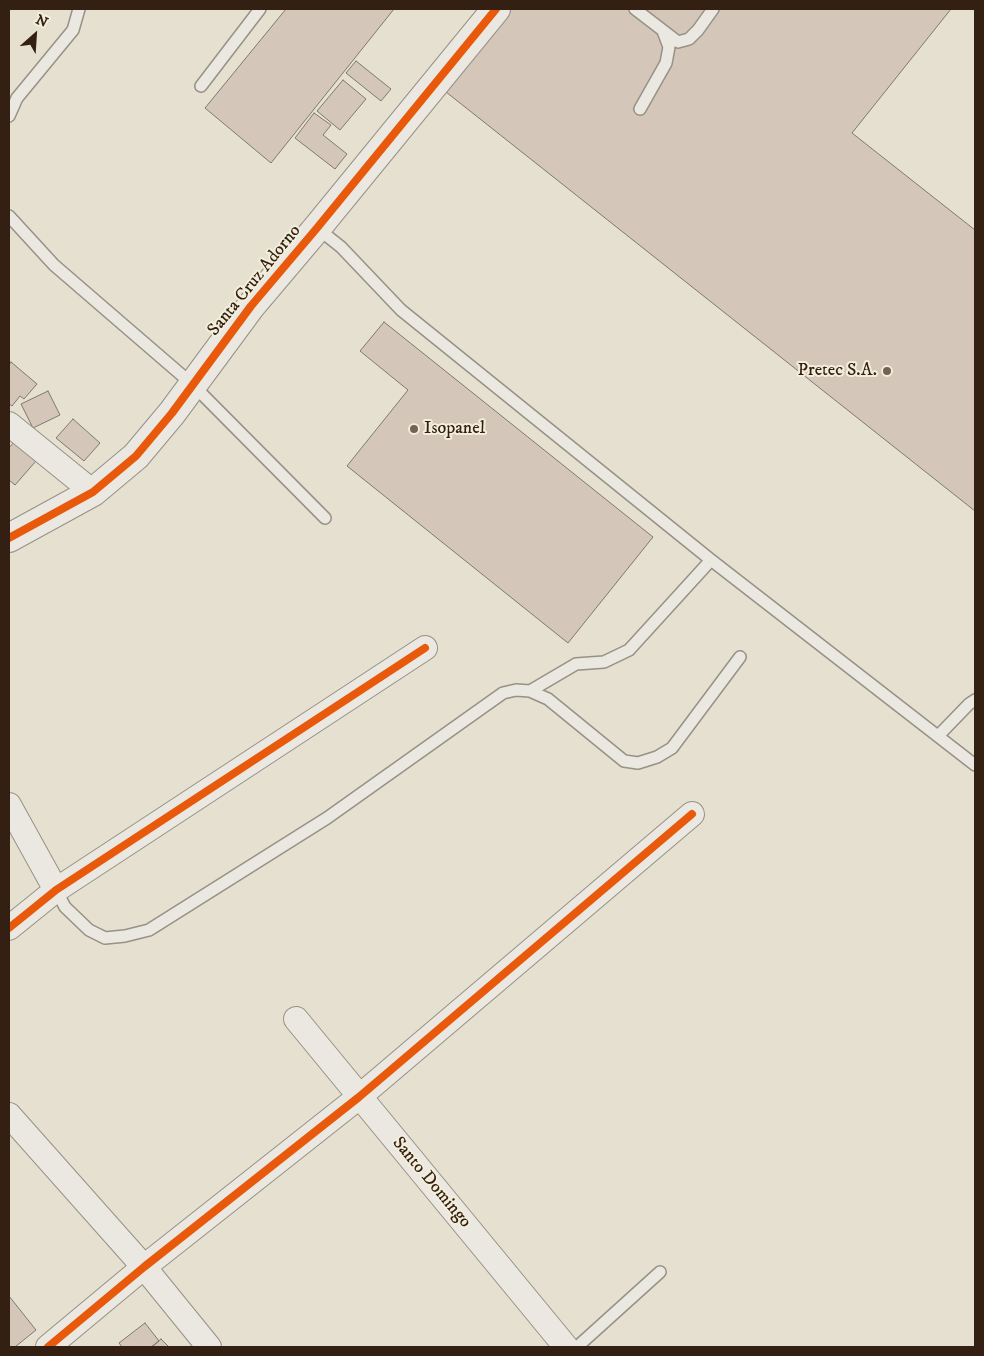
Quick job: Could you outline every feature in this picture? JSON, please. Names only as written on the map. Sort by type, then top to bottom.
[{"type":"street","name":"Santa Cruz Adorno","points":[[9,538],[92,492],[136,456],[172,413],[251,306],[318,228],[496,9]]},
{"type":"street","points":[[9,424],[92,492]]},
{"type":"street","points":[[9,928],[56,890],[425,648]]},
{"type":"street","points":[[9,805],[56,890]]},
{"type":"street","points":[[48,1347],[359,1096],[692,814]]},
{"type":"street","name":"Santo Domingo","points":[[296,1019],[566,1347]]},
{"type":"street","points":[[10,1120],[144,1268],[210,1347]]},
{"type":"lane","points":[[9,116],[17,98],[73,30],[80,9]]},
{"type":"lane","points":[[201,86],[260,9]]},
{"type":"lane","points":[[635,9],[678,42],[689,38],[698,30],[713,9]]},
{"type":"lane","points":[[640,109],[666,63],[669,47],[663,31]]},
{"type":"lane","points":[[9,216],[54,265],[192,384],[325,518]]},
{"type":"lane","points":[[318,228],[341,247],[401,310],[711,560],[975,765]]},
{"type":"lane","points":[[530,691],[576,664],[604,662],[629,650],[711,560]]},
{"type":"lane","points":[[56,890],[65,907],[88,930],[105,938],[125,936],[149,930],[327,818],[503,693],[516,690],[530,691],[548,699],[624,761],[638,763],[657,757],[672,748],[740,657]]},
{"type":"lane","points":[[938,736],[975,700]]},
{"type":"lane","points":[[577,1347],[660,1272]]},
{"type":"building","points":[[286,9],[394,9],[271,163],[205,108]]},
{"type":"building","name":"Pretec S.A.","points":[[504,9],[951,9],[852,133],[975,230],[975,511],[441,88]]},
{"type":"building","points":[[356,61],[391,89],[381,101],[346,73]]},
{"type":"building","points":[[343,80],[366,99],[340,130],[317,111]]},
{"type":"building","points":[[314,113],[331,125],[323,135],[347,154],[335,169],[295,138]]},
{"type":"building","points":[[384,322],[653,537],[568,643],[347,466],[408,390],[360,351]]},
{"type":"building","points":[[11,362],[37,384],[24,399],[20,396],[12,406],[9,404],[9,365]]},
{"type":"building","points":[[48,391],[60,415],[33,428],[21,404]]},
{"type":"building","points":[[73,419],[100,443],[84,461],[56,438]]},
{"type":"building","points":[[14,442],[36,461],[15,485],[9,480],[9,448]]},
{"type":"building","points":[[9,1296],[36,1330],[15,1347],[9,1347]]},
{"type":"building","points":[[145,1323],[159,1341],[151,1347],[122,1347],[119,1343]]},
{"type":"building","points":[[161,1339],[169,1347],[152,1347]]},
{"type":"cycle path","points":[[9,538],[93,492],[136,456],[172,413],[251,306],[496,9]]},
{"type":"cycle path","points":[[9,928],[56,890],[425,648]]},
{"type":"cycle path","points":[[48,1347],[144,1267],[359,1097],[692,814]]},
{"type":"place","name":"Pretec S.A.","points":[[887,371]]},
{"type":"place","name":"Isopanel","points":[[414,429]]}]
